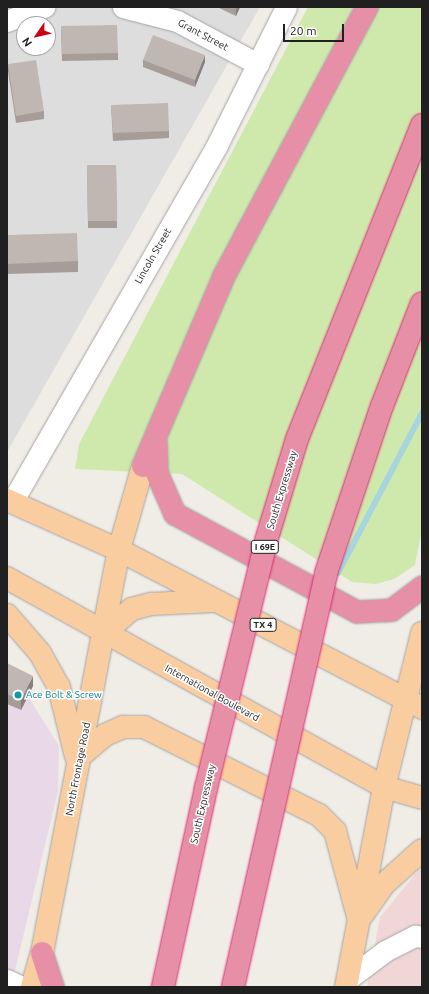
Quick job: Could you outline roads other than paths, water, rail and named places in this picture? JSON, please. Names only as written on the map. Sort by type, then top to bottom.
[{"type":"highway","points":[[367,7],[224,276],[155,437],[150,469],[175,514],[357,612],[392,610],[422,588]]},
{"type":"highway","name":"South Expressway","points":[[163,987],[206,788],[266,541],[297,439],[422,125]]},
{"type":"highway","points":[[233,987],[326,573],[382,406],[422,303]]},
{"type":"highway","points":[[42,953],[54,987]]},
{"type":"main road","name":"North Frontage Road","points":[[32,987],[42,953],[119,550],[150,469]]},
{"type":"main road","name":"TX 4","points":[[10,501],[119,550],[414,704]]},
{"type":"main road","name":"International Boulevard","points":[[7,578],[384,787],[422,798]]},
{"type":"main road","points":[[104,633],[132,610],[151,604],[216,601]]},
{"type":"main road","points":[[7,615],[40,653],[59,687],[79,762]]},
{"type":"main road","points":[[347,983],[384,787],[414,704],[422,633]]},
{"type":"main road","points":[[79,762],[105,735],[123,727],[144,727],[319,815],[335,830],[359,920]]},
{"type":"main road","points":[[359,920],[384,885],[422,850]]},
{"type":"street","points":[[7,21],[44,7]]},
{"type":"street","name":"Grant Street","points":[[123,7],[177,21],[258,64]]},
{"type":"street","name":"Lincoln Street","points":[[10,501],[217,145],[286,7]]},
{"type":"street","points":[[347,983],[385,951],[415,936],[422,937]]},
{"type":"street","points":[[7,980],[22,987]]},
{"type":"waterway","points":[[338,573],[422,413]]},
{"type":"place","name":"Ace Bolt & Screw","points":[[18,695]]}]
